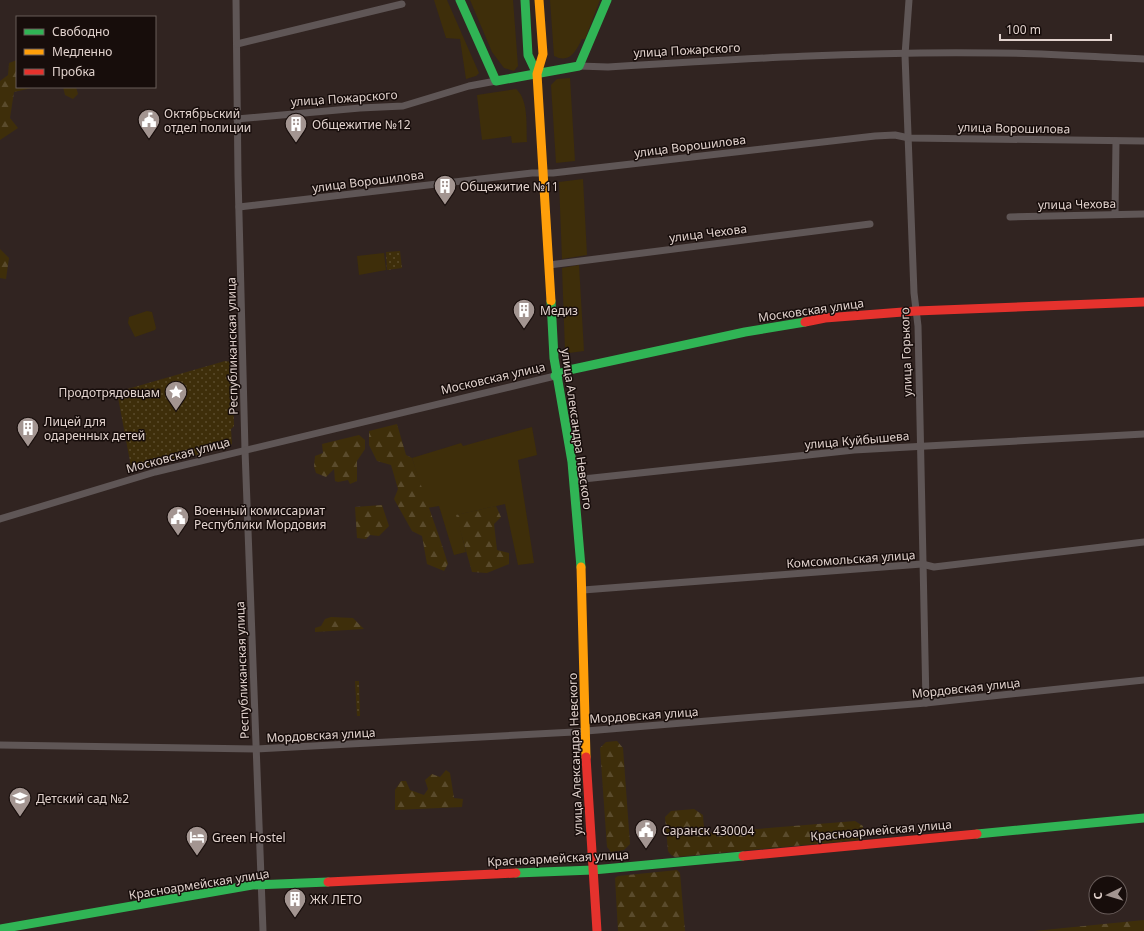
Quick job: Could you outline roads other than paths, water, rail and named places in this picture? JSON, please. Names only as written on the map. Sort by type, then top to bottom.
[{"type":"street","name":"Республиканская улица","points":[[236,0],[245,450],[263,931]]},
{"type":"street","points":[[460,0],[496,81]]},
{"type":"street","points":[[525,0],[528,55],[537,74]]},
{"type":"street","points":[[537,74],[543,54],[539,0]]},
{"type":"street","points":[[579,66],[607,0]]},
{"type":"street","name":"улица Горького","points":[[909,0],[905,55],[921,446],[922,564],[926,703]]},
{"type":"street","points":[[237,44],[402,4]]},
{"type":"street","name":"улица Пожарского","points":[[238,119],[360,108],[403,106],[469,86],[511,80],[579,66],[608,67],[845,55],[997,53],[1144,59]]},
{"type":"street","name":"улица Александра Невского","points":[[537,74],[555,376],[574,480],[583,590],[584,730],[597,931]]},
{"type":"street","name":"улица Ворошилова","points":[[239,207],[532,173],[544,173],[875,136],[895,135],[909,138],[1144,141]]},
{"type":"street","points":[[1115,214],[1116,141]]},
{"type":"street","name":"улица Чехова","points":[[1010,217],[1144,214]]},
{"type":"street","name":"улица Чехова","points":[[549,265],[870,224]]},
{"type":"street","name":"Московская улица","points":[[0,519],[156,472],[555,376],[570,370],[773,327],[825,318],[916,311],[1144,302]]},
{"type":"street","name":"улица Куйбышева","points":[[574,480],[854,450],[1144,434]]},
{"type":"street","name":"Комсомольская улица","points":[[583,590],[922,564],[934,568],[1144,542]]},
{"type":"street","name":"Мордовская улица","points":[[0,746],[256,749],[574,732],[926,703],[1144,680]]},
{"type":"street","name":"Красноармейская улица","points":[[0,929],[261,884],[593,870],[1144,818]]},
{"type":"place","name":"Октябрьский отдел полиции","points":[[149,140]]},
{"type":"place","name":"Общежитие №12","points":[[296,144]]},
{"type":"place","name":"Общежитие №11","points":[[445,206]]},
{"type":"place","name":"Медиз","points":[[524,330]]},
{"type":"place","name":"Продотрядовцам","points":[[176,412]]},
{"type":"place","name":"Лицей для одаренных детей","points":[[28,448]]},
{"type":"place","name":"Военный комиссариат Республики Мордовия","points":[[178,536]]},
{"type":"place","name":"Детский сад №2","points":[[20,818]]},
{"type":"place","name":"Саранск 430004","points":[[646,850]]},
{"type":"place","name":"Green Hostel","points":[[197,856]]},
{"type":"place","name":"ЖК ЛЕТО","points":[[295,918]]}]
